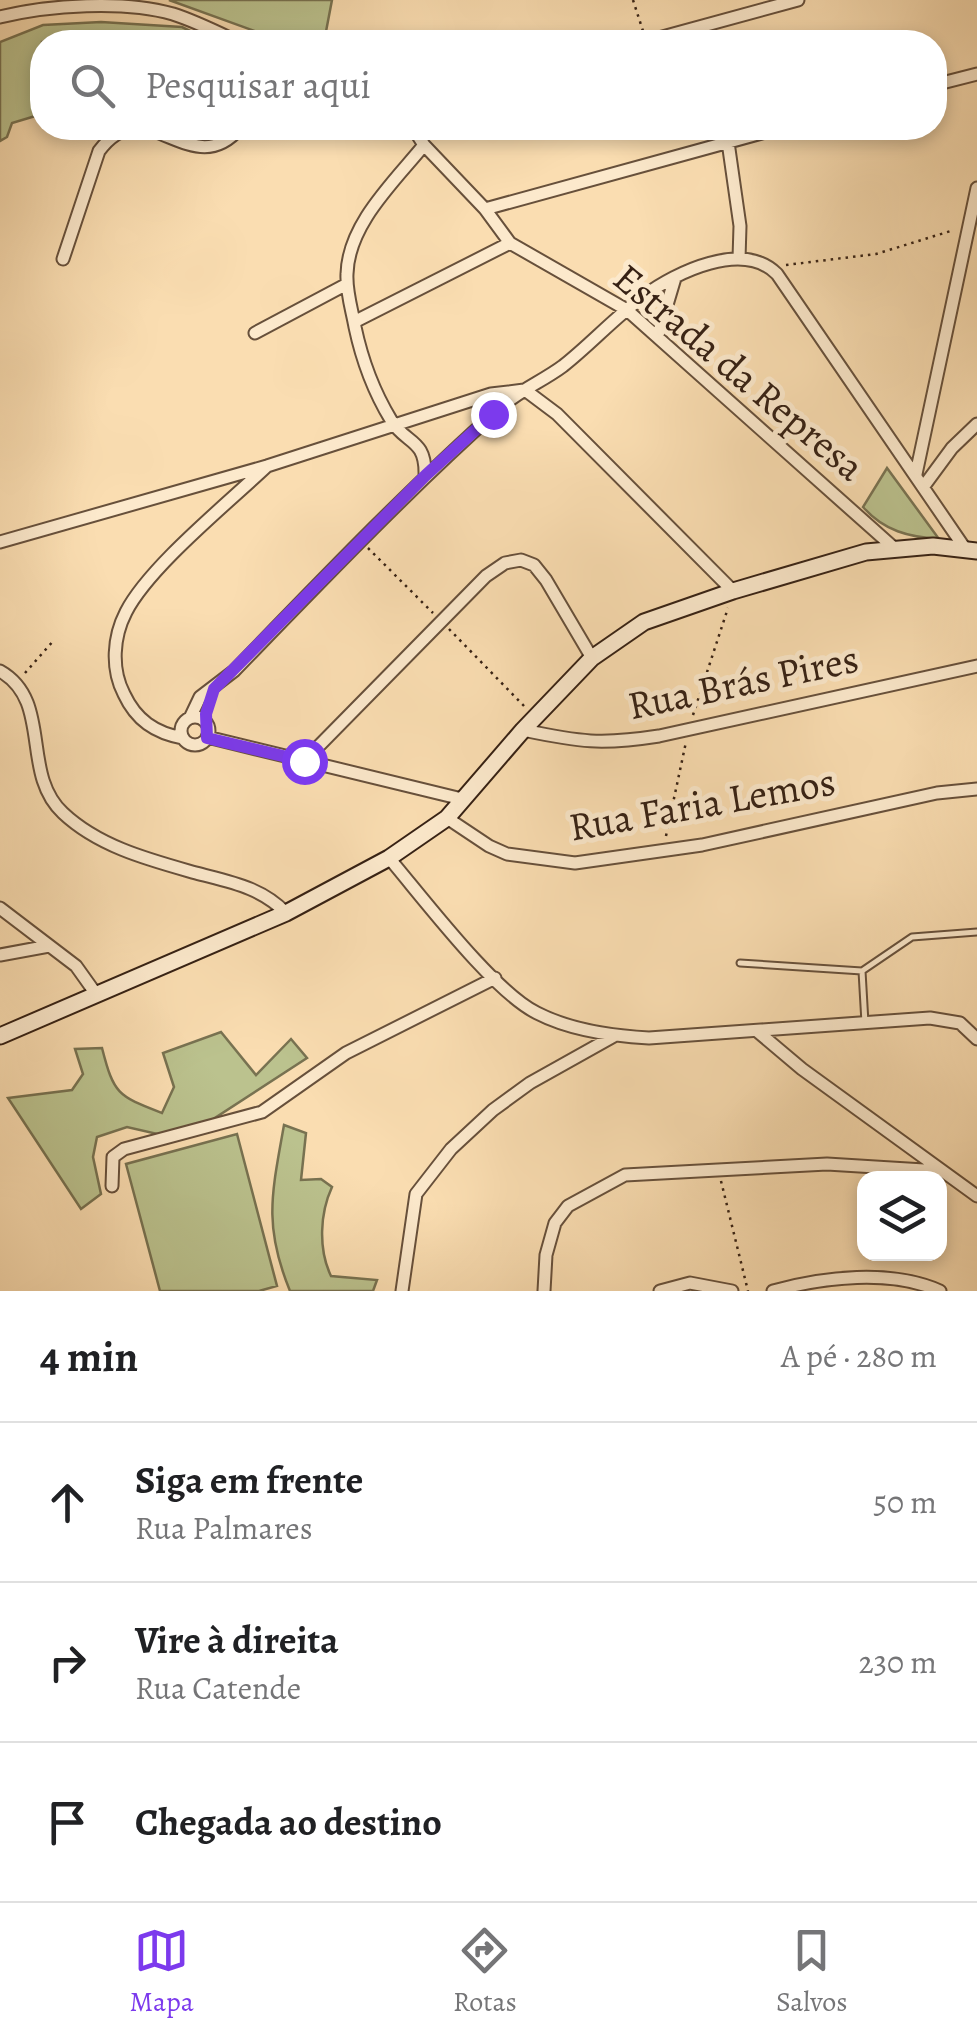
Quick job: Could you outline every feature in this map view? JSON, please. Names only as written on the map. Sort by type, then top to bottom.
[{"type":"main road","points":[[0,1036],[286,913],[389,858],[446,818],[592,658],[644,622],[841,558],[893,547],[972,550]]},
{"type":"street","points":[[689,30],[798,0]]},
{"type":"street","points":[[0,17],[32,9],[134,8],[169,12],[210,30]]},
{"type":"street","points":[[947,82],[977,74]]},
{"type":"street","points":[[63,259],[99,151],[107,140]]},
{"type":"street","points":[[179,140],[215,148],[230,140]]},
{"type":"street","name":"Estrada da Represa","points":[[421,140],[485,209],[510,243],[627,310],[893,547]]},
{"type":"street","points":[[485,209],[735,140]]},
{"type":"street","points":[[728,142],[740,226],[739,260]]},
{"type":"street","points":[[424,145],[371,210],[350,253],[347,284],[370,378],[394,426],[416,442],[423,453],[426,475]]},
{"type":"street","points":[[920,480],[977,188]]},
{"type":"street","points":[[354,322],[510,243]]},
{"type":"street","points":[[183,738],[182,725],[200,697],[214,689],[426,475],[502,405],[565,364],[647,294],[715,264],[739,260],[770,267],[972,550]]},
{"type":"street","points":[[658,335],[676,278]]},
{"type":"street","points":[[254,334],[347,284]]},
{"type":"street","points":[[0,542],[267,466],[491,394],[526,390],[558,414],[733,591]]},
{"type":"street","points":[[920,480],[977,424]]},
{"type":"street","points":[[214,689],[208,700],[207,732],[195,745],[164,734],[147,725],[128,703],[117,674],[117,638],[125,613],[162,566],[267,466]]},
{"type":"street","points":[[304,761],[486,576],[505,563],[521,560],[540,571],[592,658]]},
{"type":"street","name":"Rua Brás Pires","points":[[523,730],[580,742],[613,743],[977,666]]},
{"type":"street","points":[[0,671],[17,682],[29,702],[42,779],[64,814],[125,852],[250,887],[286,913]]},
{"type":"street","points":[[190,718],[202,719],[207,732]]},
{"type":"street","points":[[207,732],[304,761],[462,799]]},
{"type":"street","name":"Rua Faria Lemos","points":[[446,818],[507,854],[575,863],[662,852],[937,793],[977,789]]},
{"type":"street","points":[[389,858],[495,978],[539,1015],[614,1036],[685,1036],[947,1019],[960,1023],[977,1039]]},
{"type":"street","points":[[0,908],[76,966],[96,994]]},
{"type":"street","points":[[0,955],[49,946]]},
{"type":"street","points":[[112,1186],[113,1158],[124,1149],[262,1112],[346,1054],[495,978]]},
{"type":"street","points":[[756,1031],[940,1171]]},
{"type":"street","points":[[402,1291],[416,1194],[451,1149],[493,1110],[530,1083],[614,1036]]},
{"type":"street","points":[[544,1291],[549,1238],[555,1223],[568,1206],[625,1175],[827,1164],[940,1171]]},
{"type":"street","points":[[947,1176],[977,1196]]},
{"type":"street","points":[[773,1291],[859,1278],[924,1284],[940,1291]]},
{"type":"street","points":[[660,1291],[690,1283],[732,1291]]},
{"type":"lane","points":[[740,963],[862,972],[912,937],[977,932]]},
{"type":"lane","points":[[862,972],[864,1023]]},
{"type":"path","points":[[634,0],[642,30]]},
{"type":"path","points":[[770,267],[876,254],[971,224]]},
{"type":"path","points":[[17,682],[54,640]]},
{"type":"path","points":[[718,1168],[748,1291]]},
{"type":"green space","points":[[169,0],[332,0],[326,30],[252,30]]},
{"type":"green space","points":[[101,22],[188,30],[30,30],[43,25]]},
{"type":"green space","points":[[30,30],[30,118],[12,123],[7,137],[0,141],[0,42]]},
{"type":"green space","points":[[887,468],[939,539],[898,531],[863,507]]},
{"type":"green space","points":[[221,1032],[256,1075],[291,1039],[307,1058],[207,1123],[166,1136],[127,1127],[97,1137],[93,1157],[101,1194],[81,1209],[8,1098],[72,1090],[83,1074],[75,1049],[102,1048],[110,1076],[120,1092],[162,1113],[174,1087],[163,1053]]},
{"type":"green space","points":[[284,1125],[306,1133],[301,1180],[321,1179],[332,1187],[322,1231],[331,1276],[377,1280],[373,1291],[290,1291],[276,1247],[272,1209]]},
{"type":"green space","points":[[237,1134],[277,1286],[259,1291],[160,1291],[126,1164]]},
{"type":"route","points":[[304,761],[207,738],[208,700],[214,689],[360,541],[493,414]]}]
